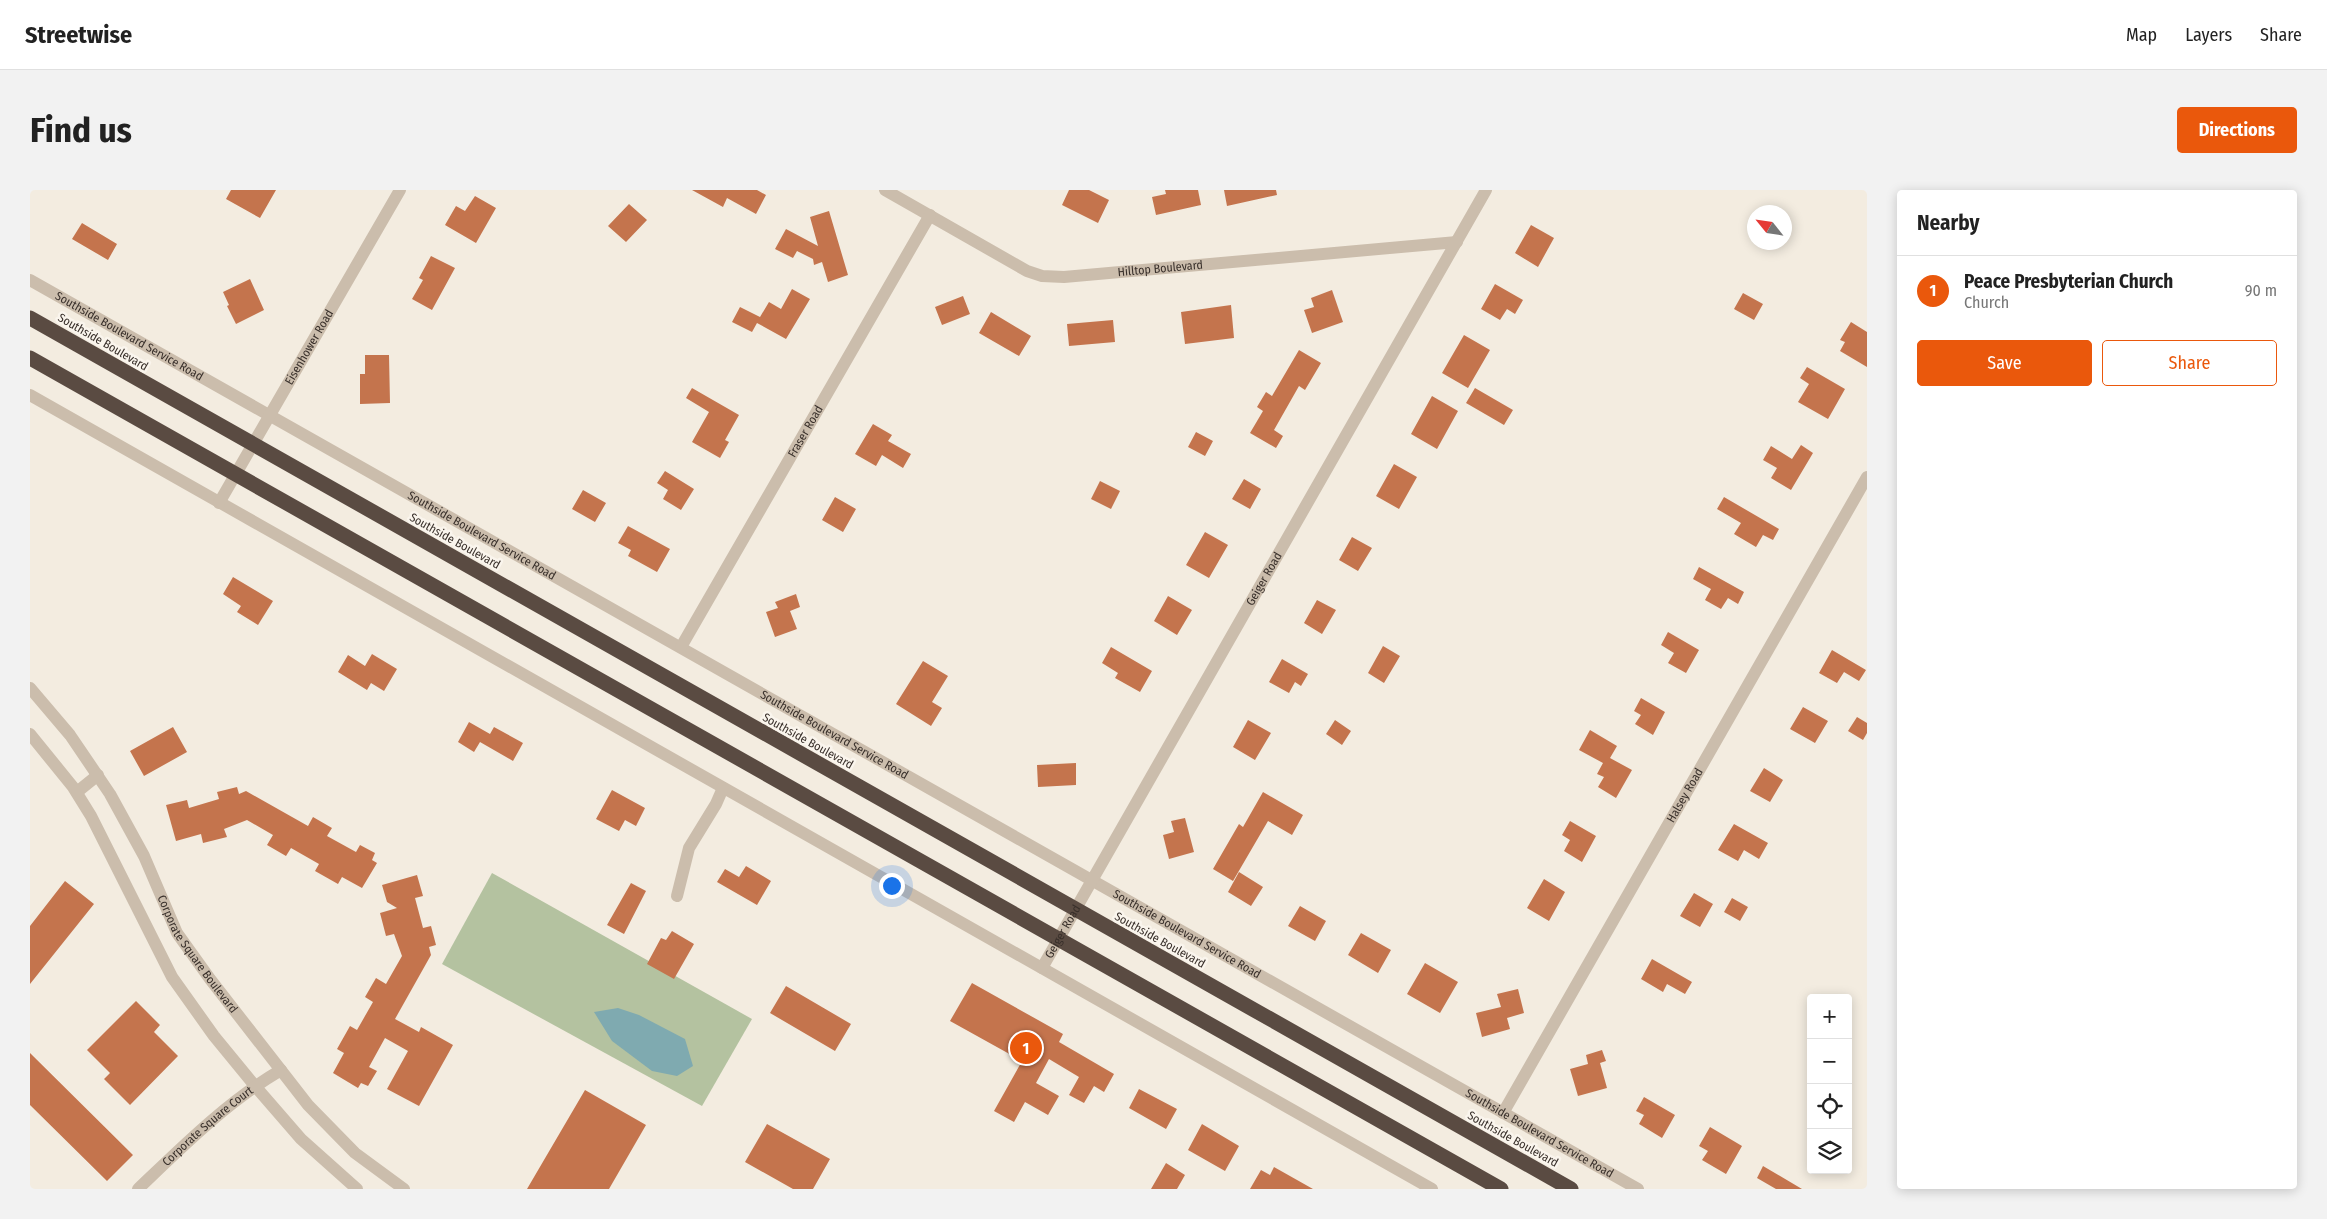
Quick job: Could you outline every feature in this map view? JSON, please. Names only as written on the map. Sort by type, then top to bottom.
[{"type":"highway","name":"Southside Boulevard","points":[[30,318],[1571,1189]]},
{"type":"highway","points":[[30,358],[1501,1189]]},
{"type":"street","name":"Eisenhower Road","points":[[219,503],[400,190]]},
{"type":"street","name":"Hilltop Boulevard","points":[[885,190],[1027,271],[1042,276],[1064,277],[1457,242]]},
{"type":"street","name":"Geiger Road","points":[[1042,968],[1486,190]]},
{"type":"street","name":"Fraser Road","points":[[680,647],[930,215]]},
{"type":"street","name":"Southside Boulevard Service Road","points":[[30,280],[1638,1189]]},
{"type":"street","points":[[30,395],[1432,1189]]},
{"type":"street","name":"Halsey Road","points":[[1504,1113],[1867,477]]},
{"type":"street","name":"Corporate Square Boulevard","points":[[30,688],[70,734],[98,775],[144,856],[177,933],[210,980],[308,1105],[355,1153],[404,1189]]},
{"type":"street","points":[[30,734],[77,792],[172,977],[214,1036],[302,1139],[357,1189]]},
{"type":"street","points":[[77,792],[98,775]]},
{"type":"street","points":[[677,896],[689,848],[716,804],[723,788]]},
{"type":"street","name":"Corporate Square Court","points":[[138,1189],[255,1086],[281,1070]]},
{"type":"green space","points":[[492,873],[752,1019],[702,1106],[442,964]]},
{"type":"water","points":[[618,1008],[639,1015],[685,1039],[693,1066],[677,1076],[652,1071],[612,1041],[594,1012]]},
{"type":"building","points":[[231,190],[276,190],[260,218],[226,199]]},
{"type":"building","points":[[692,190],[757,190],[766,195],[756,214],[727,198],[723,207]]},
{"type":"building","points":[[1069,190],[1089,190],[1109,200],[1098,223],[1062,205]]},
{"type":"building","points":[[1165,190],[1198,190],[1201,205],[1156,215],[1152,197],[1166,194]]},
{"type":"building","points":[[1224,190],[1276,190],[1277,195],[1227,206]]},
{"type":"building","points":[[475,196],[496,208],[476,243],[445,225],[456,206],[465,211]]},
{"type":"building","points":[[629,204],[647,220],[626,242],[608,226]]},
{"type":"building","points":[[829,211],[848,275],[828,282],[822,262],[814,265],[813,259],[797,251],[793,258],[775,249],[786,229],[818,246],[810,217]]},
{"type":"building","points":[[82,223],[117,244],[108,260],[72,239]]},
{"type":"building","points":[[1531,225],[1554,238],[1538,267],[1515,253]]},
{"type":"building","points":[[431,256],[455,268],[432,310],[412,299],[423,280],[419,278]]},
{"type":"building","points":[[250,279],[264,310],[236,324],[227,306],[229,305],[223,292]]},
{"type":"building","points":[[1495,284],[1523,300],[1515,314],[1507,309],[1500,320],[1481,309]]},
{"type":"building","points":[[792,289],[810,299],[786,339],[757,323],[752,332],[732,322],[740,307],[760,317],[769,302],[781,309]]},
{"type":"building","points":[[1332,290],[1343,322],[1312,333],[1304,310],[1314,307],[1311,298]]},
{"type":"building","points":[[1743,293],[1763,304],[1754,320],[1734,309]]},
{"type":"building","points":[[963,296],[970,314],[942,325],[935,307]]},
{"type":"building","points":[[1231,305],[1234,338],[1185,344],[1181,312]]},
{"type":"building","points":[[991,312],[1031,336],[1019,356],[979,333]]},
{"type":"building","points":[[1113,320],[1115,342],[1069,346],[1067,324]]},
{"type":"building","points":[[1851,322],[1867,332],[1867,367],[1840,351],[1845,342],[1840,340]]},
{"type":"building","points":[[1464,335],[1490,350],[1468,388],[1442,373]]},
{"type":"building","points":[[1299,350],[1321,363],[1305,390],[1299,386],[1274,430],[1283,436],[1276,448],[1250,433],[1263,411],[1257,407],[1266,392],[1272,396]]},
{"type":"building","points":[[365,355],[389,355],[390,403],[360,404],[360,374],[365,374]]},
{"type":"building","points":[[1807,367],[1845,389],[1828,419],[1798,402],[1809,384],[1800,378]]},
{"type":"building","points":[[692,388],[739,415],[725,440],[729,442],[720,458],[692,442],[709,412],[686,398]]},
{"type":"building","points":[[1475,388],[1513,410],[1504,425],[1466,403]]},
{"type":"building","points":[[1432,396],[1458,411],[1437,449],[1411,434]]},
{"type":"building","points":[[873,424],[892,435],[888,441],[911,454],[903,468],[882,455],[876,466],[855,454]]},
{"type":"building","points":[[1196,432],[1213,441],[1205,456],[1188,447]]},
{"type":"building","points":[[1801,445],[1813,453],[1791,490],[1771,478],[1777,468],[1763,460],[1771,446],[1792,459]]},
{"type":"building","points":[[1394,464],[1417,477],[1399,509],[1376,496]]},
{"type":"building","points":[[665,471],[694,489],[681,510],[663,499],[668,490],[657,483]]},
{"type":"building","points":[[1244,479],[1261,489],[1250,509],[1232,499]]},
{"type":"building","points":[[1100,481],[1120,491],[1111,509],[1091,499]]},
{"type":"building","points":[[583,490],[606,503],[595,522],[572,509]]},
{"type":"building","points":[[835,497],[856,509],[843,532],[822,520]]},
{"type":"building","points":[[1724,497],[1779,529],[1773,540],[1763,535],[1756,547],[1734,534],[1741,523],[1717,509]]},
{"type":"building","points":[[628,526],[670,549],[657,572],[628,556],[631,550],[618,543]]},
{"type":"building","points":[[1205,532],[1228,545],[1209,578],[1186,565]]},
{"type":"building","points":[[1352,537],[1372,548],[1358,571],[1339,560]]},
{"type":"building","points":[[1699,567],[1744,592],[1738,604],[1728,598],[1721,609],[1705,600],[1711,589],[1693,579]]},
{"type":"building","points":[[233,577],[273,601],[258,625],[237,612],[241,606],[223,594]]},
{"type":"building","points":[[796,594],[800,607],[790,611],[797,629],[775,637],[766,612],[778,608],[775,602]]},
{"type":"building","points":[[1168,596],[1192,610],[1177,635],[1154,621]]},
{"type":"building","points":[[1317,600],[1336,610],[1322,634],[1304,623]]},
{"type":"building","points":[[1668,632],[1699,650],[1686,673],[1668,663],[1674,653],[1661,645]]},
{"type":"building","points":[[1383,646],[1400,656],[1384,683],[1368,673]]},
{"type":"building","points":[[1111,647],[1152,671],[1140,692],[1115,678],[1118,673],[1102,663]]},
{"type":"building","points":[[1832,650],[1866,670],[1859,681],[1844,672],[1837,683],[1819,673]]},
{"type":"building","points":[[372,654],[397,669],[384,691],[371,683],[367,690],[338,672],[348,655],[365,666]]},
{"type":"building","points":[[1282,659],[1308,674],[1301,686],[1295,682],[1289,693],[1269,682]]},
{"type":"building","points":[[923,661],[948,676],[932,702],[942,708],[931,726],[896,704]]},
{"type":"building","points":[[1641,698],[1665,712],[1653,735],[1635,724],[1641,715],[1634,711]]},
{"type":"building","points":[[1803,707],[1828,721],[1815,743],[1790,729]]},
{"type":"building","points":[[1857,717],[1867,723],[1867,733],[1863,740],[1848,731]]},
{"type":"building","points":[[1248,720],[1271,733],[1255,760],[1233,747]]},
{"type":"building","points":[[1335,720],[1351,731],[1342,745],[1326,734]]},
{"type":"building","points":[[469,722],[490,734],[494,727],[523,743],[513,761],[480,742],[474,752],[458,742]]},
{"type":"building","points":[[173,727],[187,752],[144,776],[130,751]]},
{"type":"building","points":[[1590,730],[1617,746],[1610,758],[1632,770],[1616,798],[1598,787],[1604,777],[1597,774],[1603,763],[1579,750]]},
{"type":"building","points":[[1076,763],[1076,785],[1038,787],[1037,765]]},
{"type":"building","points":[[1764,768],[1783,780],[1770,802],[1750,791]]},
{"type":"building","points":[[237,787],[239,794],[246,791],[308,826],[313,817],[332,828],[327,836],[356,852],[360,845],[375,853],[372,860],[377,863],[362,888],[342,877],[338,884],[315,871],[319,864],[291,848],[286,856],[267,845],[273,835],[247,820],[224,829],[227,837],[203,843],[201,834],[176,841],[166,805],[187,800],[189,808],[219,799],[217,792]]},
{"type":"building","points":[[612,790],[645,808],[636,826],[625,820],[619,831],[596,819]]},
{"type":"building","points":[[1263,792],[1303,815],[1292,835],[1268,821],[1233,881],[1213,869],[1239,824],[1243,827]]},
{"type":"building","points":[[1185,818],[1194,852],[1169,859],[1163,835],[1174,832],[1171,821]]},
{"type":"building","points":[[1570,821],[1596,836],[1582,862],[1564,851],[1570,840],[1562,835]]},
{"type":"building","points":[[1734,824],[1768,843],[1759,859],[1744,850],[1738,861],[1718,850]]},
{"type":"building","points":[[746,866],[771,881],[757,905],[717,882],[725,869],[739,877]]},
{"type":"building","points":[[1239,872],[1263,887],[1251,906],[1228,892]]},
{"type":"building","points":[[417,875],[423,896],[415,898],[423,928],[431,926],[436,945],[429,947],[431,955],[395,1019],[419,1032],[421,1027],[453,1045],[419,1106],[387,1089],[408,1051],[385,1038],[369,1067],[377,1071],[368,1086],[361,1083],[358,1088],[333,1073],[344,1053],[337,1049],[350,1026],[357,1030],[373,1002],[365,997],[376,978],[386,984],[402,956],[394,934],[386,936],[380,913],[397,908],[387,902],[382,885]]},
{"type":"building","points":[[1544,879],[1565,892],[1549,921],[1527,908]]},
{"type":"building","points":[[65,881],[94,904],[30,984],[30,926]]},
{"type":"building","points":[[631,883],[646,891],[624,934],[607,925]]},
{"type":"building","points":[[1694,893],[1713,904],[1700,927],[1680,916]]},
{"type":"building","points":[[1732,898],[1748,907],[1740,921],[1724,912]]},
{"type":"building","points":[[1300,906],[1326,921],[1315,941],[1288,926]]},
{"type":"building","points":[[672,931],[694,944],[674,979],[647,964],[661,938],[666,940]]},
{"type":"building","points":[[1361,933],[1391,950],[1378,973],[1348,955]]},
{"type":"building","points":[[1652,959],[1692,982],[1685,994],[1667,984],[1663,992],[1641,979]]},
{"type":"building","points":[[1425,963],[1458,982],[1440,1013],[1407,994]]},
{"type":"building","points":[[972,983],[1063,1034],[1059,1042],[1114,1074],[1104,1092],[1094,1086],[1084,1103],[1069,1095],[1079,1077],[1049,1059],[1036,1083],[1059,1096],[1048,1115],[1025,1102],[1014,1122],[994,1111],[1022,1061],[950,1021]]},
{"type":"building","points":[[786,986],[851,1024],[835,1051],[770,1013]]},
{"type":"building","points":[[1518,989],[1524,1013],[1507,1018],[1510,1029],[1482,1037],[1476,1013],[1501,1007],[1497,994]]},
{"type":"building","points":[[136,1001],[160,1025],[154,1032],[178,1056],[130,1105],[104,1079],[110,1073],[87,1050]]},
{"type":"building","points":[[1602,1050],[1606,1061],[1600,1063],[1607,1088],[1578,1096],[1570,1069],[1588,1064],[1586,1055]]},
{"type":"building","points":[[30,1053],[133,1155],[107,1181],[30,1105]]},
{"type":"building","points":[[1139,1089],[1177,1109],[1166,1129],[1129,1108]]},
{"type":"building","points":[[585,1090],[646,1125],[609,1189],[527,1189]]},
{"type":"building","points":[[1644,1097],[1675,1115],[1662,1138],[1639,1124],[1644,1115],[1636,1111]]},
{"type":"building","points":[[767,1124],[830,1159],[813,1189],[793,1189],[745,1162]]},
{"type":"building","points":[[1202,1124],[1239,1146],[1225,1171],[1188,1150]]},
{"type":"building","points":[[1710,1127],[1742,1146],[1726,1174],[1702,1160],[1708,1151],[1699,1146]]},
{"type":"building","points":[[1166,1163],[1185,1175],[1177,1189],[1151,1189]]},
{"type":"building","points":[[1763,1166],[1802,1189],[1776,1189],[1757,1178]]},
{"type":"building","points":[[1274,1167],[1313,1189],[1250,1189],[1261,1170],[1270,1175]]},
{"type":"place","name":"Peace Presbyterian Church","points":[[1026,1048]]}]
